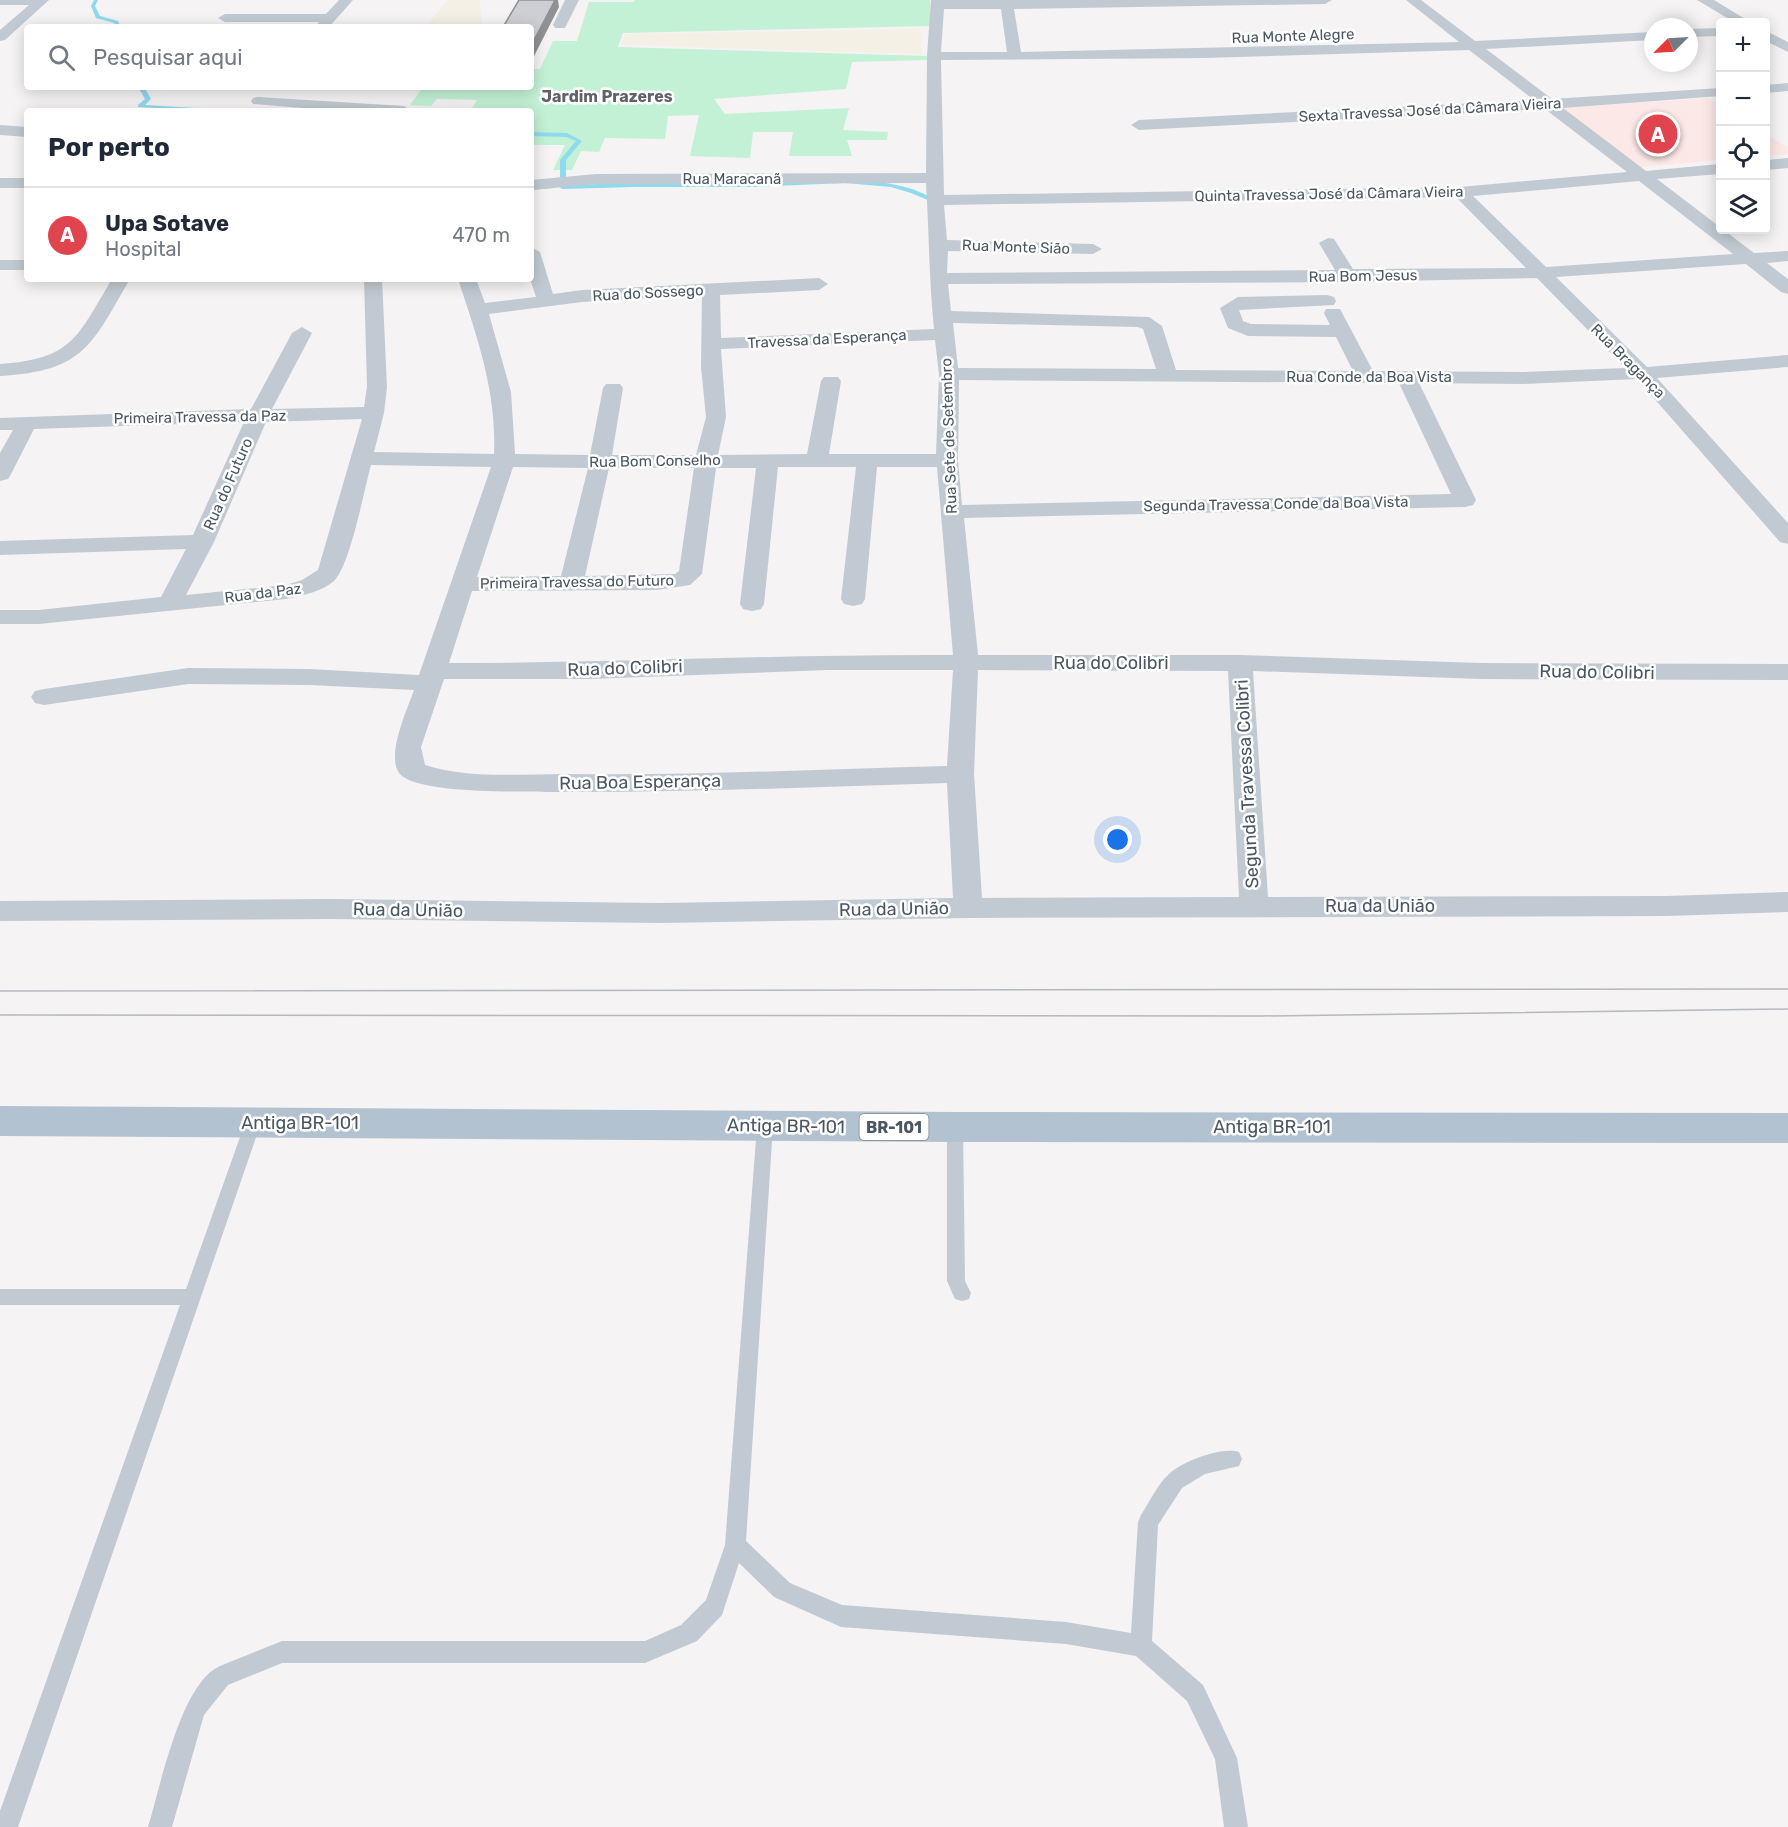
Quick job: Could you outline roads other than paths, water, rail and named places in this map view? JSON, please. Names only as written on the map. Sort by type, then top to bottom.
[{"type":"main road","name":"Antiga BR-101","points":[[0,1121],[955,1128],[1788,1128]]},
{"type":"street","points":[[220,22],[325,23],[346,0]]},
{"type":"street","points":[[560,25],[572,0]]},
{"type":"street","points":[[938,2],[1007,5],[1186,4],[1325,0]]},
{"type":"street","points":[[1413,0],[1788,288]]},
{"type":"street","points":[[1704,0],[1736,18]]},
{"type":"street","points":[[0,1],[42,1]]},
{"type":"street","points":[[0,37],[42,1]]},
{"type":"street","name":"Rua Sete de Setembro","points":[[938,2],[934,56],[934,178],[938,200],[938,279],[949,374],[947,460],[966,663],[960,774],[968,908]]},
{"type":"street","points":[[1007,5],[1014,56]]},
{"type":"street","points":[[220,22],[236,6]]},
{"type":"street","points":[[1698,33],[1716,32]]},
{"type":"street","points":[[1770,32],[1788,48]]},
{"type":"street","name":"Rua Monte Alegre","points":[[934,56],[1170,56],[1476,47],[1644,37]]},
{"type":"street","points":[[1770,89],[1788,87]]},
{"type":"street","points":[[254,106],[267,90]]},
{"type":"street","name":"Sexta Travessa José da Câmara Vieira","points":[[1139,125],[1550,104],[1716,92]]},
{"type":"street","points":[[254,106],[314,108]]},
{"type":"street","points":[[0,130],[24,132]]},
{"type":"street","points":[[1770,165],[1788,163]]},
{"type":"street","name":"Quinta Travessa José da Câmara Vieira","points":[[938,200],[1460,192],[1716,169]]},
{"type":"street","name":"Rua Maracanã","points":[[536,185],[596,179],[934,178]]},
{"type":"street","points":[[0,183],[24,183]]},
{"type":"street","name":"Rua Bragança","points":[[1460,192],[1538,273],[1642,373],[1788,537]]},
{"type":"street","name":"Rua Monte Sião","points":[[1084,227],[1105,279]]},
{"type":"street","points":[[1328,243],[1348,277]]},
{"type":"street","name":"Rua Monte Sião","points":[[939,245],[1093,249]]},
{"type":"street","name":"Rua Bom Jesus","points":[[938,279],[1348,277],[1538,273],[1788,256]]},
{"type":"street","points":[[534,262],[546,300]]},
{"type":"street","points":[[0,265],[24,265]]},
{"type":"street","points":[[0,370],[43,366],[64,359],[77,350],[119,282]]},
{"type":"street","name":"Rua da Paz","points":[[0,617],[39,617],[286,592],[309,587],[322,580],[331,570],[374,413],[377,387],[374,282]]},
{"type":"street","points":[[461,584],[504,460],[507,440],[503,402],[468,282]]},
{"type":"street","name":"Rua do Sossego","points":[[478,310],[618,293],[819,284]]},
{"type":"street","points":[[706,459],[716,417],[711,344],[711,290]]},
{"type":"street","points":[[1343,331],[1242,329],[1235,324],[1229,308],[1238,303],[1324,296],[1343,331],[1366,377]]},
{"type":"street","name":"Travessa da Esperança","points":[[711,344],[942,326],[1142,321],[1152,326],[1168,375]]},
{"type":"street","name":"Rua do Futuro","points":[[170,603],[202,542],[258,415],[302,333]]},
{"type":"street","name":"Rua Conde da Boa Vista","points":[[949,374],[1523,378],[1642,373],[1788,361]]},
{"type":"street","name":"Segunda Travessa Conde da Boa Vista","points":[[952,512],[1465,500],[1406,377]]},
{"type":"street","points":[[816,459],[831,381]]},
{"type":"street","points":[[571,585],[600,462],[613,388]]},
{"type":"street","name":"Primeira Travessa da Paz","points":[[0,424],[374,413]]},
{"type":"street","points":[[0,474],[26,424]]},
{"type":"street","name":"Rua Bom Conselho","points":[[363,458],[600,462],[706,459],[947,460]]},
{"type":"street","name":"Primeira Travessa do Futuro","points":[[461,584],[571,585],[674,582],[690,574],[706,459]]},
{"type":"street","points":[[752,604],[768,459]]},
{"type":"street","points":[[853,599],[867,461]]},
{"type":"street","points":[[0,548],[202,542]]},
{"type":"street","name":"Rua Boa Esperança","points":[[461,584],[408,747],[412,770],[428,776],[458,781],[628,785],[960,774]]},
{"type":"street","name":"Rua do Colibri","points":[[432,677],[761,663],[1240,663],[1481,671],[1788,672]]},
{"type":"street","name":"Segunda Travessa Colibri","points":[[1240,663],[1254,906]]},
{"type":"street","points":[[44,698],[188,676],[432,677]]},
{"type":"street","name":"Rua da União","points":[[0,911],[331,909],[661,914],[968,908],[1667,906],[1788,902]]},
{"type":"lane","points":[[6,1827],[253,1123]]},
{"type":"lane","points":[[160,1827],[195,1709],[220,1677],[282,1652],[645,1652],[689,1633],[714,1607],[735,1545],[765,1126]]},
{"type":"lane","points":[[955,1128],[956,1281],[962,1293]]},
{"type":"lane","points":[[0,1297],[193,1297]]},
{"type":"lane","points":[[1141,1646],[1148,1522],[1175,1480],[1201,1466],[1232,1459]]},
{"type":"lane","points":[[735,1545],[782,1590],[842,1616],[1066,1633],[1141,1646],[1195,1693],[1226,1758],[1236,1827]]},
{"type":"waterway","points":[[96,0],[93,6],[98,17],[117,24]]},
{"type":"waterway","points":[[143,90],[148,99],[140,106],[168,108]]},
{"type":"waterway","points":[[534,134],[567,135],[579,141],[563,160],[563,177],[552,187],[534,188]]},
{"type":"waterway","points":[[562,187],[845,182],[891,186],[913,191],[932,200]]},
{"type":"tram line","points":[[0,991],[1788,989]]},
{"type":"tram line","points":[[0,1015],[1261,1016],[1788,1009]]},
{"type":"place","name":"Upa Sotave","points":[[1658,134]]},
{"type":"district","name":"Jardim Prazeres","points":[[607,96]]}]
